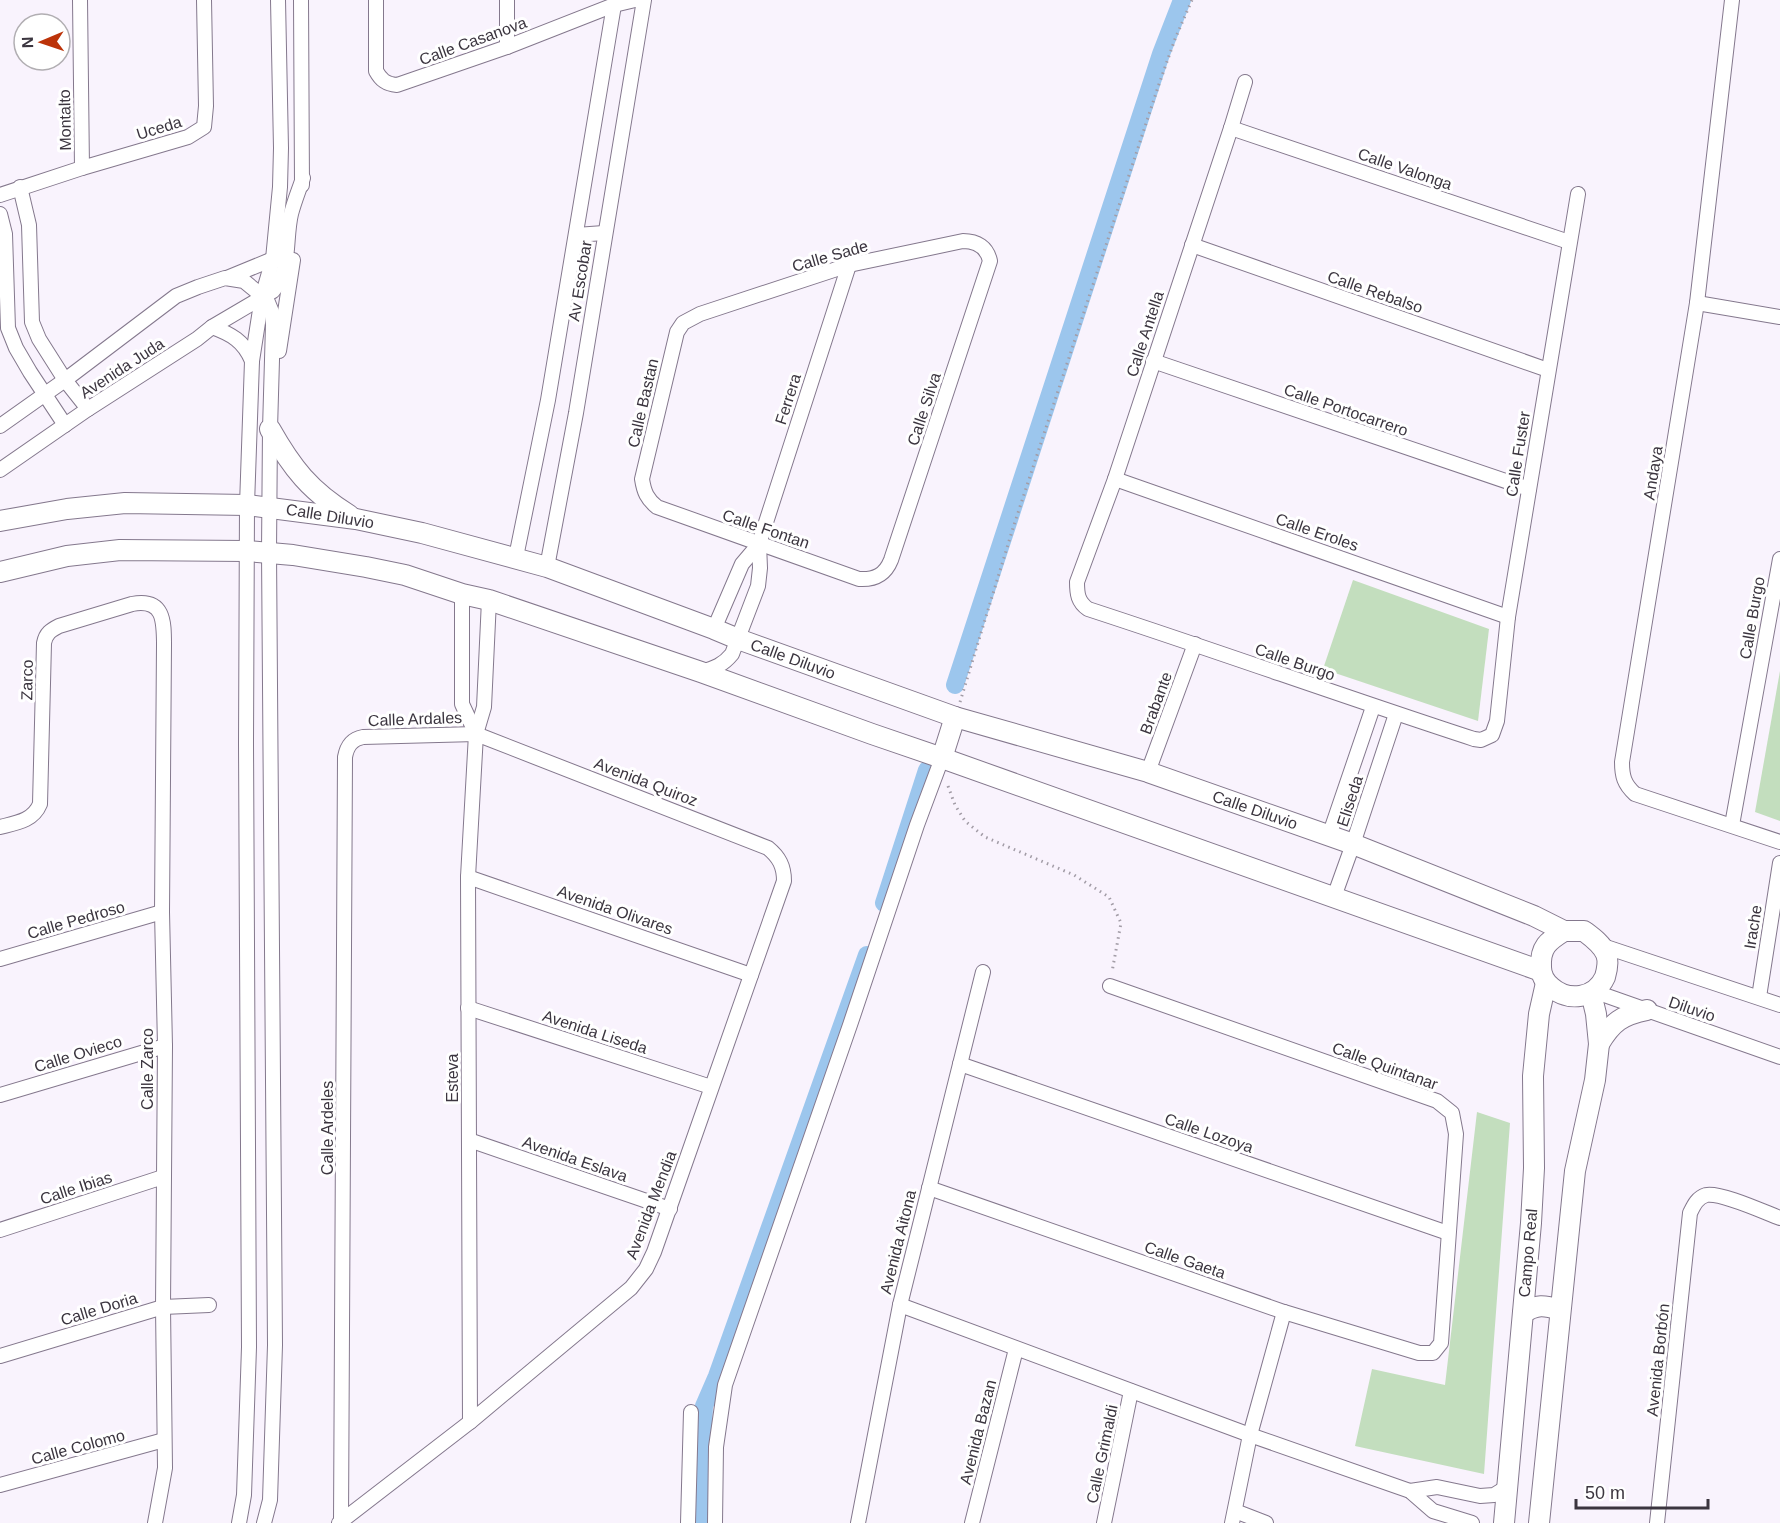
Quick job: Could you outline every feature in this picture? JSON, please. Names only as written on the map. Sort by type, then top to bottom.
[{"type":"street","name":"Montalto","points":[[80,0],[82,168]]},
{"type":"street","name":"Uceda","points":[[0,195],[188,137],[204,127],[206,106],[204,0]]},
{"type":"street","points":[[238,1523],[244,1495],[249,1347],[246,755],[248,505],[252,361],[262,297],[273,259],[280,187],[278,0]]},
{"type":"street","name":"Avenida Juda","points":[[270,419],[292,275],[303,178],[301,0]]},
{"type":"street","name":"Calle Casanova","points":[[376,0],[376,71],[381,79],[389,84],[404,84],[507,47],[616,3],[635,0]]},
{"type":"street","points":[[507,0],[507,47]]},
{"type":"street","name":"Av Escobar","points":[[547,567],[576,413],[644,0]]},
{"type":"street","name":"Andaya","points":[[1732,0],[1697,303],[1622,773],[1624,781],[1635,794],[1780,842]]},
{"type":"street","points":[[516,557],[548,400],[616,3]]},
{"type":"street","name":"Calle Antella","points":[[1078,597],[1077,582],[1115,479],[1232,128],[1245,82]]},
{"type":"street","name":"Calle Valonga","points":[[1232,128],[1569,242]]},
{"type":"street","name":"Avenida Juda","points":[[0,470],[212,327],[273,291],[280,283],[284,268],[291,215],[303,178]]},
{"type":"street","points":[[20,187],[29,225],[32,322],[39,339],[65,380],[88,409]]},
{"type":"street","name":"Calle Fuster","points":[[1497,721],[1508,617],[1578,194]]},
{"type":"street","points":[[0,214],[5,234],[8,328],[16,348],[65,425]]},
{"type":"street","points":[[576,236],[604,233]]},
{"type":"street","name":"Calle Sade","points":[[688,319],[849,265],[963,241],[972,241],[983,248]]},
{"type":"street","name":"Calle Rebalso","points":[[1192,245],[1548,370]]},
{"type":"street","name":"Calle Silva","points":[[877,577],[889,567],[990,261],[988,253],[983,248]]},
{"type":"street","name":"Avenida Juda","points":[[0,426],[176,296],[273,259]]},
{"type":"street","name":"Ferrera","points":[[701,672],[717,668],[732,654],[758,586],[759,544],[849,265]]},
{"type":"street","points":[[225,278],[244,281],[262,297]]},
{"type":"street","name":"Avenida Juda","points":[[262,297],[270,304],[273,325],[269,552],[275,1345],[270,1500],[264,1523]]},
{"type":"street","points":[[1697,303],[1780,317]]},
{"type":"street","name":"Calle Bastan","points":[[648,498],[642,479],[676,332],[679,326],[688,319]]},
{"type":"street","points":[[212,327],[230,333],[247,349],[252,361]]},
{"type":"street","name":"Calle Portocarrero","points":[[1153,361],[1528,489]]},
{"type":"street","points":[[270,419],[286,457],[305,482],[329,503],[356,519]]},
{"type":"street","name":"Calle Eroles","points":[[1115,479],[1508,617]]},
{"type":"street","name":"Calle Fontan","points":[[648,498],[657,507],[859,579],[869,580],[877,577]]},
{"type":"street","name":"Calle Diluvio","points":[[0,520],[67,509],[125,504],[248,505],[270,506],[356,519],[422,532],[547,567],[738,639],[956,717],[1148,772],[1353,844],[1534,916],[1564,931]]},
{"type":"street","name":"Ferrera","points":[[714,629],[742,564],[759,544]]},
{"type":"street","points":[[0,572],[67,556],[120,550],[247,550],[332,561],[405,575],[462,594],[489,600],[701,672],[1334,897],[1543,977],[1558,994],[1574,998],[1592,992],[1602,984],[1607,970],[1607,955],[1600,945],[1584,931],[1564,931],[1549,940],[1541,954],[1543,977]]},
{"type":"street","name":"Calle Burgo","points":[[1732,825],[1780,559]]},
{"type":"street","name":"Esteva","points":[[462,594],[462,704],[476,734]]},
{"type":"street","name":"Calle Burgo","points":[[1078,597],[1082,605],[1088,609],[1373,707],[1474,739],[1481,740],[1492,735],[1497,721]]},
{"type":"street","name":"Esteva","points":[[470,1422],[468,876],[476,734],[484,707],[489,600]]},
{"type":"street","name":"Zarco","points":[[0,827],[26,820],[34,815],[40,804],[45,636],[60,626],[141,602],[151,603],[161,615]]},
{"type":"street","name":"Calle Zarco","points":[[155,1523],[163,1482],[164,1440],[165,1046],[162,912],[164,645],[161,615]]},
{"type":"street","name":"Brabante","points":[[1148,772],[1195,644]]},
{"type":"street","name":"Eliseda","points":[[1329,836],[1373,707]]},
{"type":"street","name":"Eliseda","points":[[1334,897],[1396,714]]},
{"type":"street","points":[[715,1523],[716,1447],[725,1386],[956,717]]},
{"type":"street","name":"Calle Ardales","points":[[356,738],[476,734]]},
{"type":"street","name":"Avenida Quiroz","points":[[476,734],[768,848],[780,860],[784,881]]},
{"type":"street","name":"Calle Ardeles","points":[[340,1522],[345,757],[347,747],[356,738]]},
{"type":"street","name":"Irache","points":[[1759,997],[1780,863]]},
{"type":"street","name":"Avenida Olivares","points":[[468,876],[751,975]]},
{"type":"street","name":"Avenida Mendia","points":[[340,1522],[470,1422],[631,1288],[646,1269],[670,1209],[784,881]]},
{"type":"street","name":"Calle Pedroso","points":[[0,960],[162,912]]},
{"type":"street","name":"Diluvio","points":[[1600,945],[1780,1005]]},
{"type":"street","name":"Avenida Aitona","points":[[858,1523],[900,1305],[983,972]]},
{"type":"street","name":"Campo Real","points":[[1504,1523],[1531,1223],[1534,1168],[1533,1076],[1543,977]]},
{"type":"street","name":"Calle Quintanar","points":[[1110,986],[1437,1101],[1452,1113],[1456,1134],[1441,1343],[1433,1353]]},
{"type":"street","points":[[1539,1523],[1575,1171],[1595,1080],[1599,1044],[1592,992]]},
{"type":"street","name":"Diluvio","points":[[1592,992],[1780,1057]]},
{"type":"street","name":"Avenida Liseda","points":[[468,1008],[711,1087]]},
{"type":"street","points":[[1599,1044],[1613,1024],[1633,1013],[1647,1010]]},
{"type":"street","name":"Calle Ovieco","points":[[0,1095],[165,1046]]},
{"type":"street","name":"Calle Lozoya","points":[[960,1064],[1448,1233]]},
{"type":"street","name":"Avenida Eslava","points":[[469,1140],[670,1209]]},
{"type":"street","name":"Calle Ibias","points":[[0,1230],[163,1177]]},
{"type":"street","name":"Calle Gaeta","points":[[929,1188],[1284,1312],[1419,1353],[1433,1353]]},
{"type":"street","name":"Avenida Borbón","points":[[1657,1523],[1690,1213],[1696,1201],[1705,1196],[1718,1195],[1780,1218]]},
{"type":"street","name":"Calle Doria","points":[[0,1356],[163,1307],[209,1305]]},
{"type":"street","points":[[900,1305],[1250,1435],[1410,1491],[1433,1511],[1472,1523]]},
{"type":"street","points":[[1523,1314],[1533,1307],[1546,1305],[1560,1310]]},
{"type":"street","points":[[1266,1523],[1233,1517],[1250,1435],[1284,1312]]},
{"type":"street","name":"Avenida Bazan","points":[[972,1523],[1017,1348]]},
{"type":"street","name":"Calle Grimaldi","points":[[1104,1523],[1131,1391]]},
{"type":"street","points":[[688,1523],[691,1412]]},
{"type":"street","name":"Calle Colomo","points":[[0,1485],[164,1440]]},
{"type":"street","points":[[1410,1491],[1437,1487],[1480,1496],[1494,1495],[1507,1487]]},
{"type":"path","points":[[956,717],[1013,528],[1158,87],[1192,0]]},
{"type":"path","points":[[942,758],[949,792],[965,821],[985,837],[1074,875],[1109,897],[1121,923],[1110,986]]},
{"type":"green space","points":[[1353,580],[1489,629],[1478,721],[1323,669]]},
{"type":"green space","points":[[1780,671],[1780,821],[1755,812]]},
{"type":"green space","points":[[1477,1112],[1510,1123],[1484,1474],[1355,1446],[1372,1369],[1445,1385]]},
{"type":"waterway","points":[[955,685],[1161,54],[1182,0]]},
{"type":"waterway","points":[[884,903],[927,770]]},
{"type":"waterway","points":[[702,1523],[704,1406],[717,1376],[867,955]]}]
